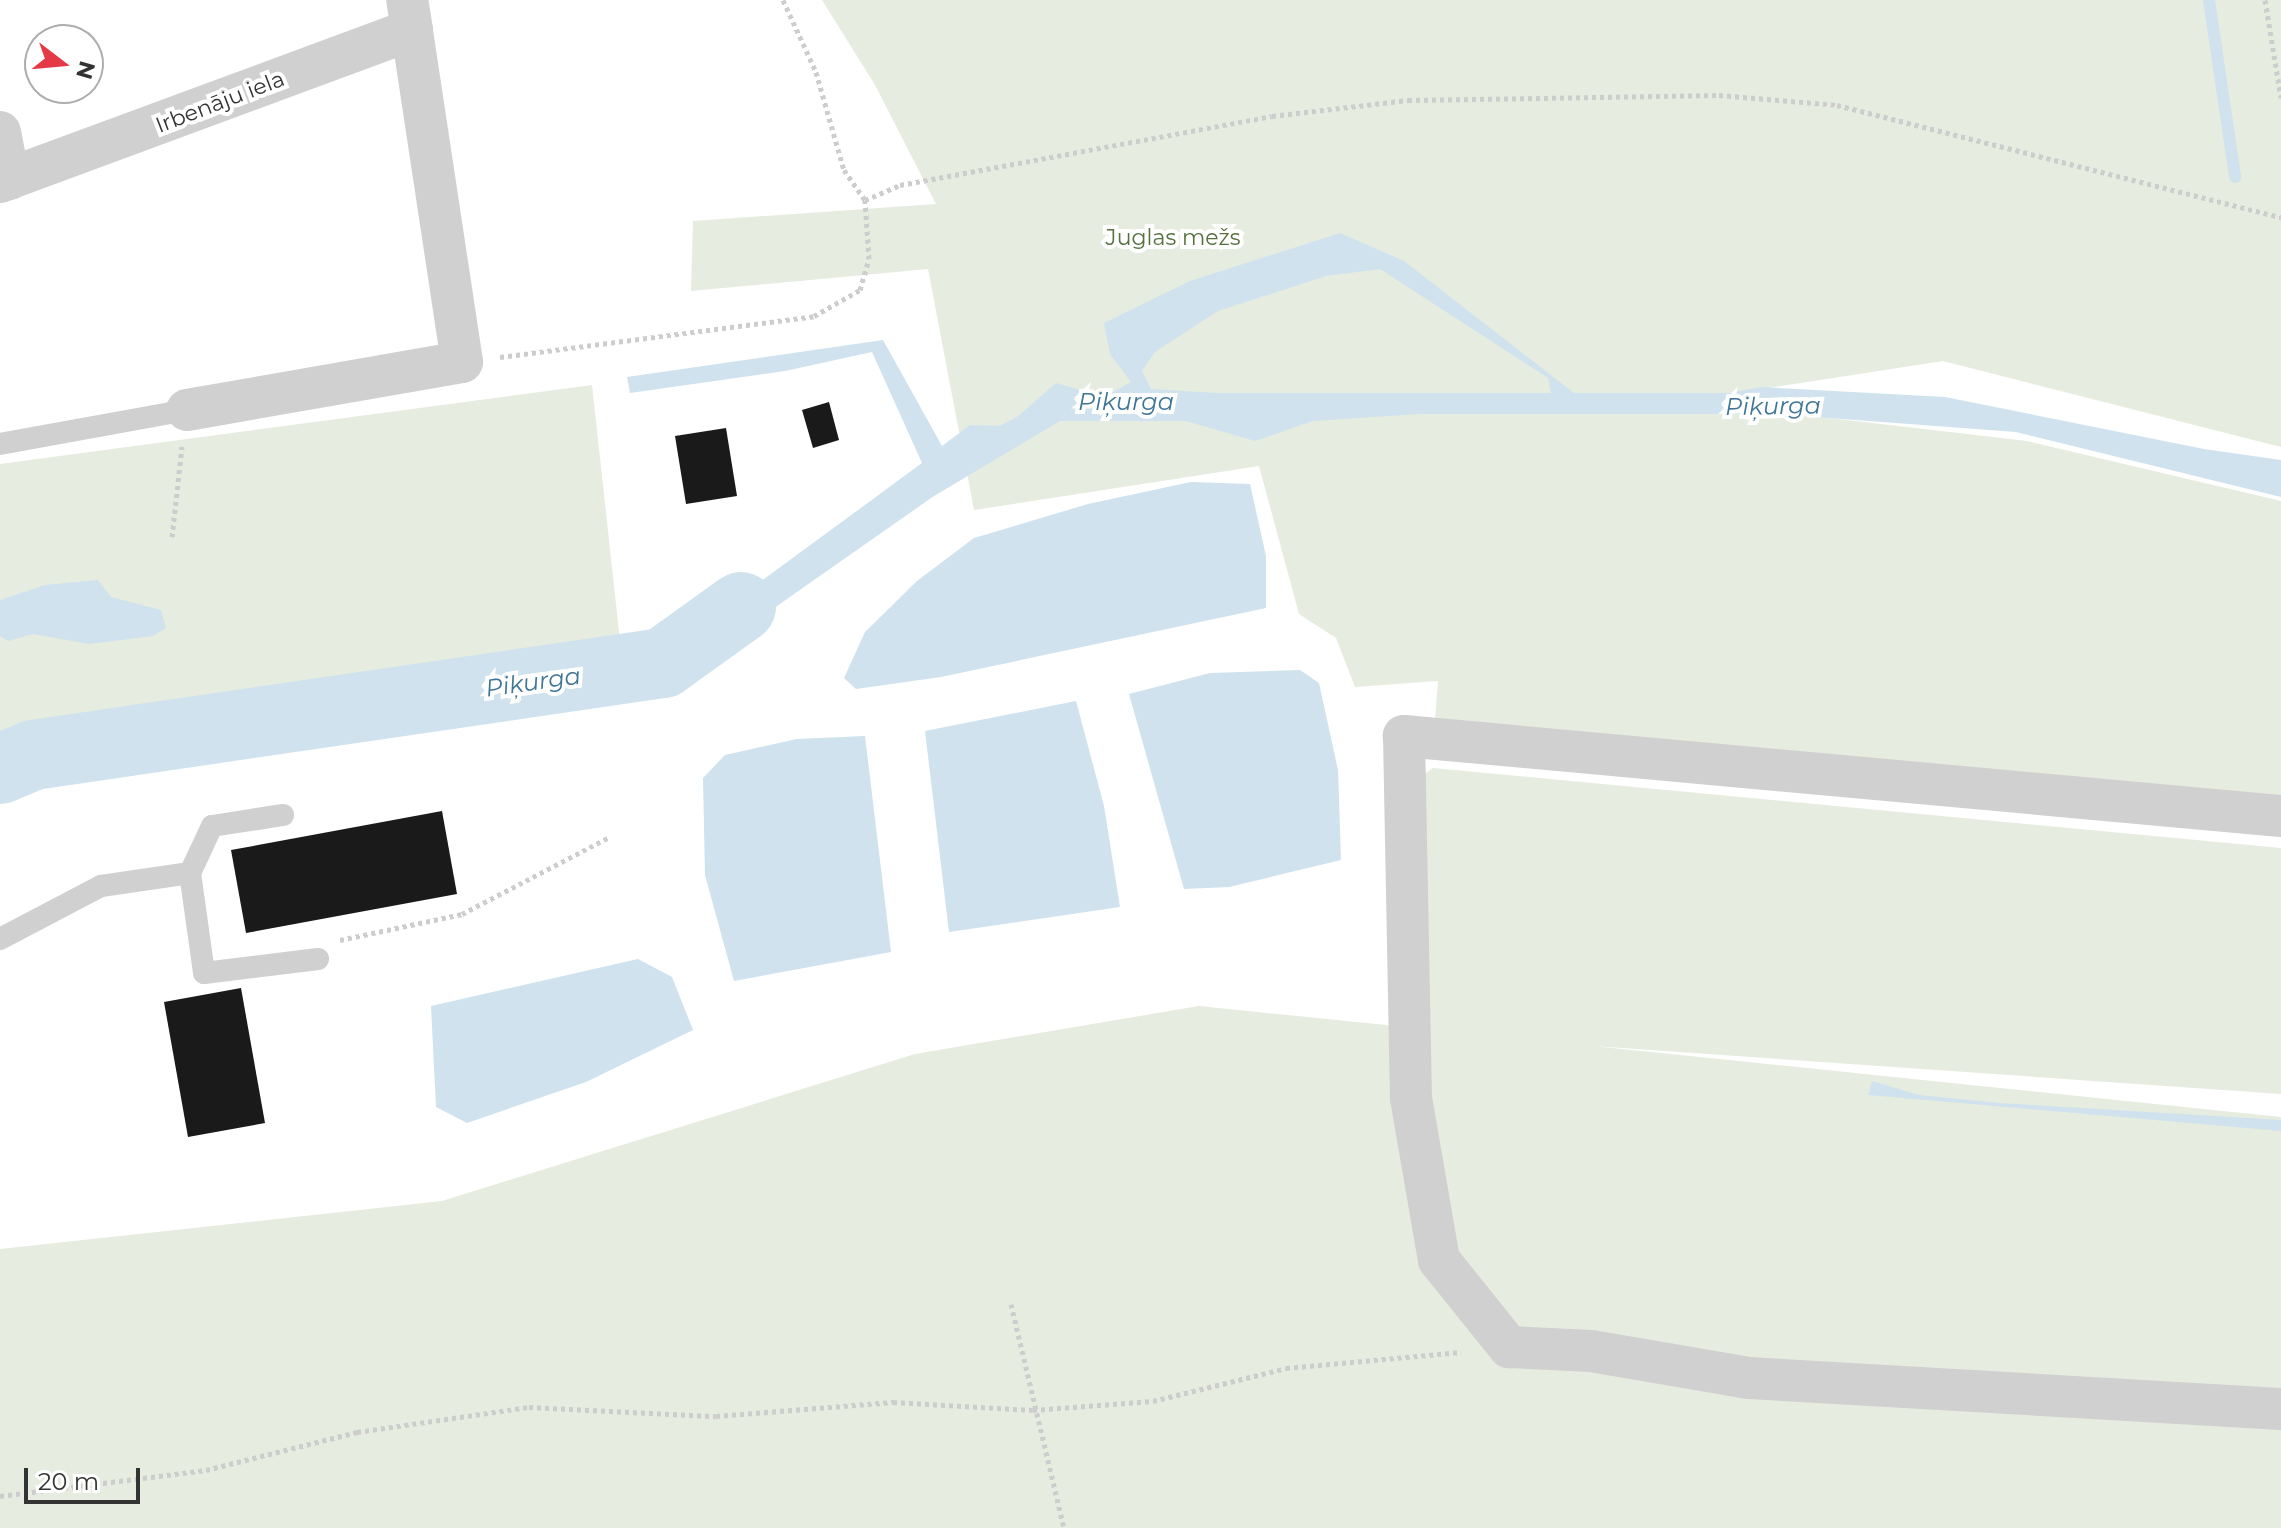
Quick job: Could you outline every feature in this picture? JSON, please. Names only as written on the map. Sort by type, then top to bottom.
[{"type":"street","name":"Irbenāju iela","points":[[5,181],[409,15]]},
{"type":"street","points":[[187,410],[462,362],[409,15]]},
{"type":"street","points":[[0,132],[5,181]]},
{"type":"street","points":[[2281,816],[1404,736],[1411,1098],[1439,1260],[1509,1347],[1591,1351],[1749,1378],[2281,1409]]},
{"type":"lane","points":[[0,444],[187,410]]},
{"type":"lane","points":[[283,815],[212,826],[190,873],[204,973],[318,959]]},
{"type":"lane","points":[[0,939],[101,886],[190,873]]},
{"type":"path","points":[[462,362],[814,316],[860,290],[869,259],[865,200],[844,170],[816,72],[783,0]]},
{"type":"path","points":[[2265,0],[2281,98]]},
{"type":"path","points":[[865,200],[900,185],[1035,157],[1272,116],[1408,100],[1719,95],[1837,105],[2281,217]]},
{"type":"path","points":[[172,537],[187,410]]},
{"type":"path","points":[[318,959],[333,942],[462,914],[609,837]]},
{"type":"path","points":[[1011,1304],[1033,1410],[1064,1528]]},
{"type":"path","points":[[0,1496],[206,1470],[357,1432],[529,1407],[716,1416],[893,1402],[1033,1410],[1153,1401],[1286,1368],[1509,1347]]},
{"type":"green space","name":"Juglas mežs","points":[[822,0],[2281,0],[2281,447],[1943,361],[1685,401],[2027,441],[2281,501],[2281,803],[1435,721],[1438,681],[1355,687],[1336,638],[1299,614],[1259,466],[974,510],[928,269],[691,291],[693,221],[936,204],[875,85]]},
{"type":"green space","points":[[592,385],[620,641],[0,738],[0,464]]},
{"type":"green space","points":[[1433,768],[2281,848],[2281,1094],[1593,1046],[2281,1117],[2281,1528],[0,1528],[0,1249],[442,1201],[915,1054],[1199,1006],[1426,1029],[1419,778]]},
{"type":"water","points":[[1340,233],[1404,261],[1574,393],[1730,393],[1761,387],[1945,397],[2204,449],[2281,460],[2281,497],[2016,432],[1776,414],[1419,414],[1313,421],[1255,441],[1186,421],[1060,421],[934,496],[664,685],[660,647],[741,596],[922,463],[872,352],[785,371],[630,393],[627,377],[883,340],[942,446],[970,425],[999,426],[1017,417],[1056,383],[1104,397],[1131,382],[1110,354],[1104,323],[1190,281]],"holes":[[[1380,269],[1548,378],[1551,393],[1217,393],[1151,389],[1142,371],[1155,352],[1218,311],[1326,276]]]},
{"type":"water","points":[[1191,482],[1250,484],[1266,556],[1266,608],[941,677],[856,689],[844,678],[865,632],[917,581],[974,538],[1088,504]]},
{"type":"water","points":[[98,580],[111,597],[161,610],[166,628],[153,636],[89,644],[33,634],[8,641],[0,636],[0,600],[45,585]]},
{"type":"water","points":[[1300,670],[1319,683],[1338,770],[1341,860],[1229,887],[1184,889],[1129,694],[1210,673]]},
{"type":"water","points":[[1076,701],[1104,806],[1120,907],[949,932],[925,731]]},
{"type":"water","points":[[865,736],[891,952],[734,981],[705,875],[703,778],[725,755],[797,739]]},
{"type":"water","points":[[638,959],[672,977],[693,1030],[586,1082],[467,1123],[436,1107],[431,1006]]},
{"type":"water","points":[[1872,1081],[1919,1095],[1999,1103],[2281,1120],[2281,1131],[1868,1095]]},
{"type":"building","points":[[829,402],[839,440],[813,448],[802,410]]},
{"type":"building","points":[[726,428],[737,496],[686,504],[675,436]]},
{"type":"building","points":[[442,811],[457,894],[246,933],[231,850]]},
{"type":"building","points":[[241,988],[265,1123],[188,1137],[164,1002]]},
{"type":"waterway","points":[[2209,0],[2235,177]]},
{"type":"waterway","name":"Piķurga","points":[[0,769],[33,755],[663,663],[741,607]]}]
